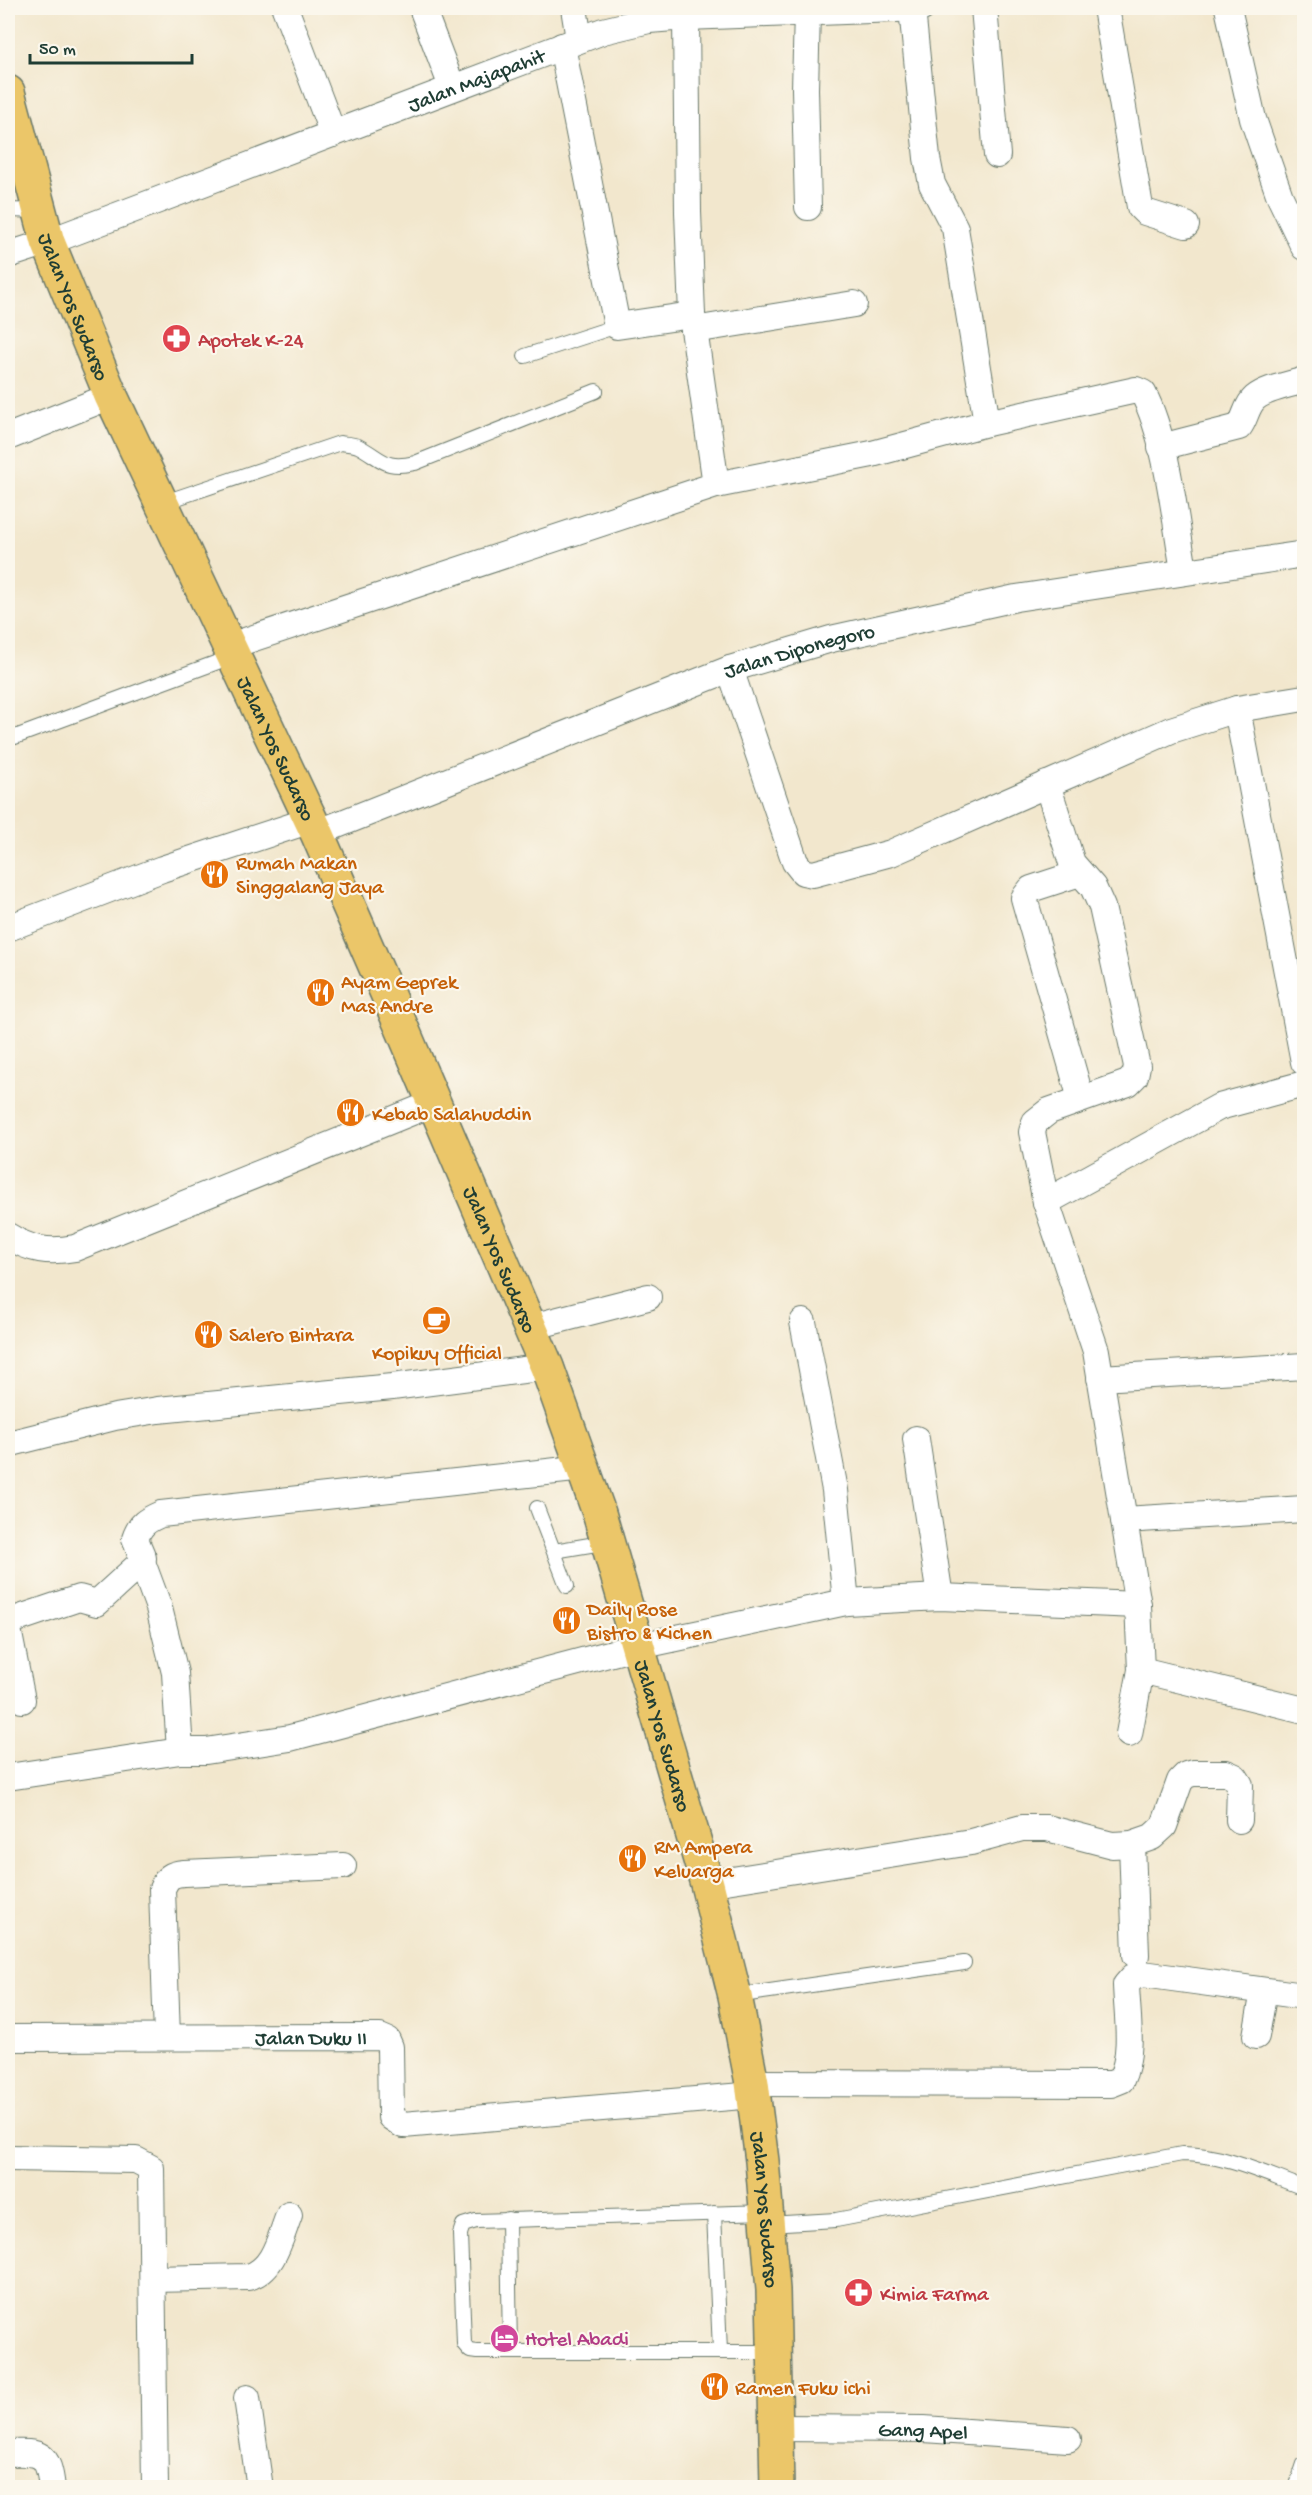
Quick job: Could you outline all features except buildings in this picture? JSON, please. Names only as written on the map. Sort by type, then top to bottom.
[{"type":"highway","name":"Jalan Yos Sudarso","points":[[8,92],[48,242],[111,396],[314,826],[531,1328],[584,1468],[608,1542],[706,1884],[735,1996],[753,2089],[768,2218],[777,2487]]},
{"type":"street","points":[[285,8],[333,134]]},
{"type":"street","points":[[422,8],[452,87]]},
{"type":"street","points":[[574,8],[571,43],[618,326],[693,322],[854,304]]},
{"type":"street","points":[[917,8],[927,158],[932,184],[955,228],[987,423]]},
{"type":"street","name":"Jalan Majapahit","points":[[8,255],[48,242],[452,87],[626,25],[686,16],[917,8]]},
{"type":"street","points":[[984,8],[997,155]]},
{"type":"street","points":[[1106,8],[1136,196],[1140,207],[1145,213],[1186,225]]},
{"type":"street","points":[[1228,8],[1253,119],[1280,197],[1305,247]]},
{"type":"street","points":[[807,12],[805,89],[808,207]]},
{"type":"street","points":[[686,16],[688,212],[693,322],[716,485]]},
{"type":"street","points":[[1161,447],[1239,427],[1245,419],[1247,409],[1256,397],[1305,380]]},
{"type":"street","points":[[232,651],[716,485],[872,453],[987,423],[1136,390],[1143,393],[1148,401],[1161,447],[1184,571]]},
{"type":"street","points":[[8,437],[111,396]]},
{"type":"street","name":"Jalan Diponegoro","points":[[8,928],[162,869],[314,826],[730,669],[831,639],[1016,598],[1305,554]]},
{"type":"street","points":[[730,669],[795,862],[803,872],[813,874],[891,853],[1171,729],[1237,709],[1305,698]]},
{"type":"street","points":[[1237,709],[1305,1062]]},
{"type":"street","points":[[1047,784],[1068,852],[1080,873],[1093,887],[1102,907],[1137,1066],[1135,1076],[1128,1083],[1049,1111],[1035,1122],[1033,1141],[1046,1202],[1090,1328],[1138,1605],[1141,1670],[1129,1734]]},
{"type":"street","points":[[1080,873],[1031,889],[1024,898],[1082,1099]]},
{"type":"street","points":[[1046,1202],[1218,1107],[1305,1084]]},
{"type":"street","points":[[8,1236],[39,1250],[59,1251],[75,1248],[434,1103]]},
{"type":"street","points":[[531,1328],[648,1297]]},
{"type":"street","points":[[803,1322],[835,1490],[846,1602]]},
{"type":"street","points":[[1100,1378],[1305,1366]]},
{"type":"street","points":[[8,1444],[115,1417],[158,1410],[392,1387],[547,1367]]},
{"type":"street","points":[[916,1439],[940,1598]]},
{"type":"street","points":[[180,1751],[176,1673],[159,1608],[135,1539],[145,1521],[161,1514],[584,1468]]},
{"type":"street","points":[[1124,1520],[1305,1509]]},
{"type":"street","points":[[8,1622],[79,1598],[97,1603],[142,1562]]},
{"type":"street","points":[[8,1777],[180,1751],[207,1751],[290,1738],[639,1646],[846,1602],[940,1598],[1138,1605]]},
{"type":"street","points":[[8,1629],[22,1700]]},
{"type":"street","points":[[1141,1670],[1305,1710]]},
{"type":"street","points":[[706,1884],[971,1842],[1022,1828],[1047,1827],[1112,1845],[1132,1844],[1152,1837],[1164,1826],[1180,1782],[1186,1775],[1192,1773],[1226,1773],[1235,1777],[1240,1785],[1239,1820]]},
{"type":"street","points":[[1132,1844],[1136,1955]]},
{"type":"street","points":[[168,2037],[162,1889],[166,1879],[172,1874],[184,1873],[343,1866]]},
{"type":"street","points":[[753,2089],[1111,2084],[1121,2080],[1127,2067],[1126,1985],[1133,1977],[1143,1974],[1305,1996]]},
{"type":"street","points":[[1256,2036],[1264,1991]]},
{"type":"street","name":"Jalan Duku II","points":[[8,2038],[380,2037],[387,2040],[390,2047],[391,2116],[395,2122],[403,2125],[753,2089]]},
{"type":"street","points":[[8,2158],[136,2160],[151,2168],[155,2487]]},
{"type":"street","points":[[153,2279],[258,2275],[267,2266],[289,2215]]},
{"type":"street","points":[[247,2398],[260,2487]]},
{"type":"street","name":"Gang Apel","points":[[776,2428],[924,2429],[1068,2439]]},
{"type":"street","points":[[8,2452],[32,2452],[40,2456],[50,2467],[52,2487]]},
{"type":"lane","points":[[8,210],[40,211]]},
{"type":"lane","points":[[525,356],[618,326]]},
{"type":"lane","points":[[162,503],[340,443],[357,445],[384,464],[398,467],[415,463],[596,391]]},
{"type":"lane","points":[[15,737],[232,651]]},
{"type":"lane","points":[[537,1508],[567,1586]]},
{"type":"lane","points":[[554,1551],[608,1542]]},
{"type":"lane","points":[[735,1996],[964,1963]]},
{"type":"lane","points":[[774,2352],[470,2351],[464,2344],[460,2234],[464,2225],[476,2221],[508,2219],[714,2213],[768,2218],[836,2220],[1182,2154],[1200,2154],[1235,2163],[1305,2188]]},
{"type":"lane","points":[[714,2213],[720,2351]]},
{"type":"lane","points":[[508,2219],[510,2352]]},
{"type":"lane","points":[[1296,2487],[1305,2464]]},
{"type":"place","name":"Apotek K-24","points":[[177,339]]},
{"type":"place","name":"Rumah Makan Singgalang Jaya","points":[[215,874]]},
{"type":"place","name":"Ayam Geprek Mas Andre","points":[[320,993]]},
{"type":"place","name":"Kebab Salahuddin","points":[[351,1113]]},
{"type":"place","name":"Kopikuy Official","points":[[437,1321]]},
{"type":"place","name":"Salero Bintara","points":[[208,1334]]},
{"type":"place","name":"Daily Rose Bistro & Kichen","points":[[566,1620]]},
{"type":"place","name":"RM Ampera Keluarga","points":[[633,1858]]},
{"type":"place","name":"Kimia Farma","points":[[859,2293]]},
{"type":"place","name":"Hotel Abadi","points":[[504,2338]]},
{"type":"place","name":"Ramen Fuku ichi","points":[[714,2387]]}]
